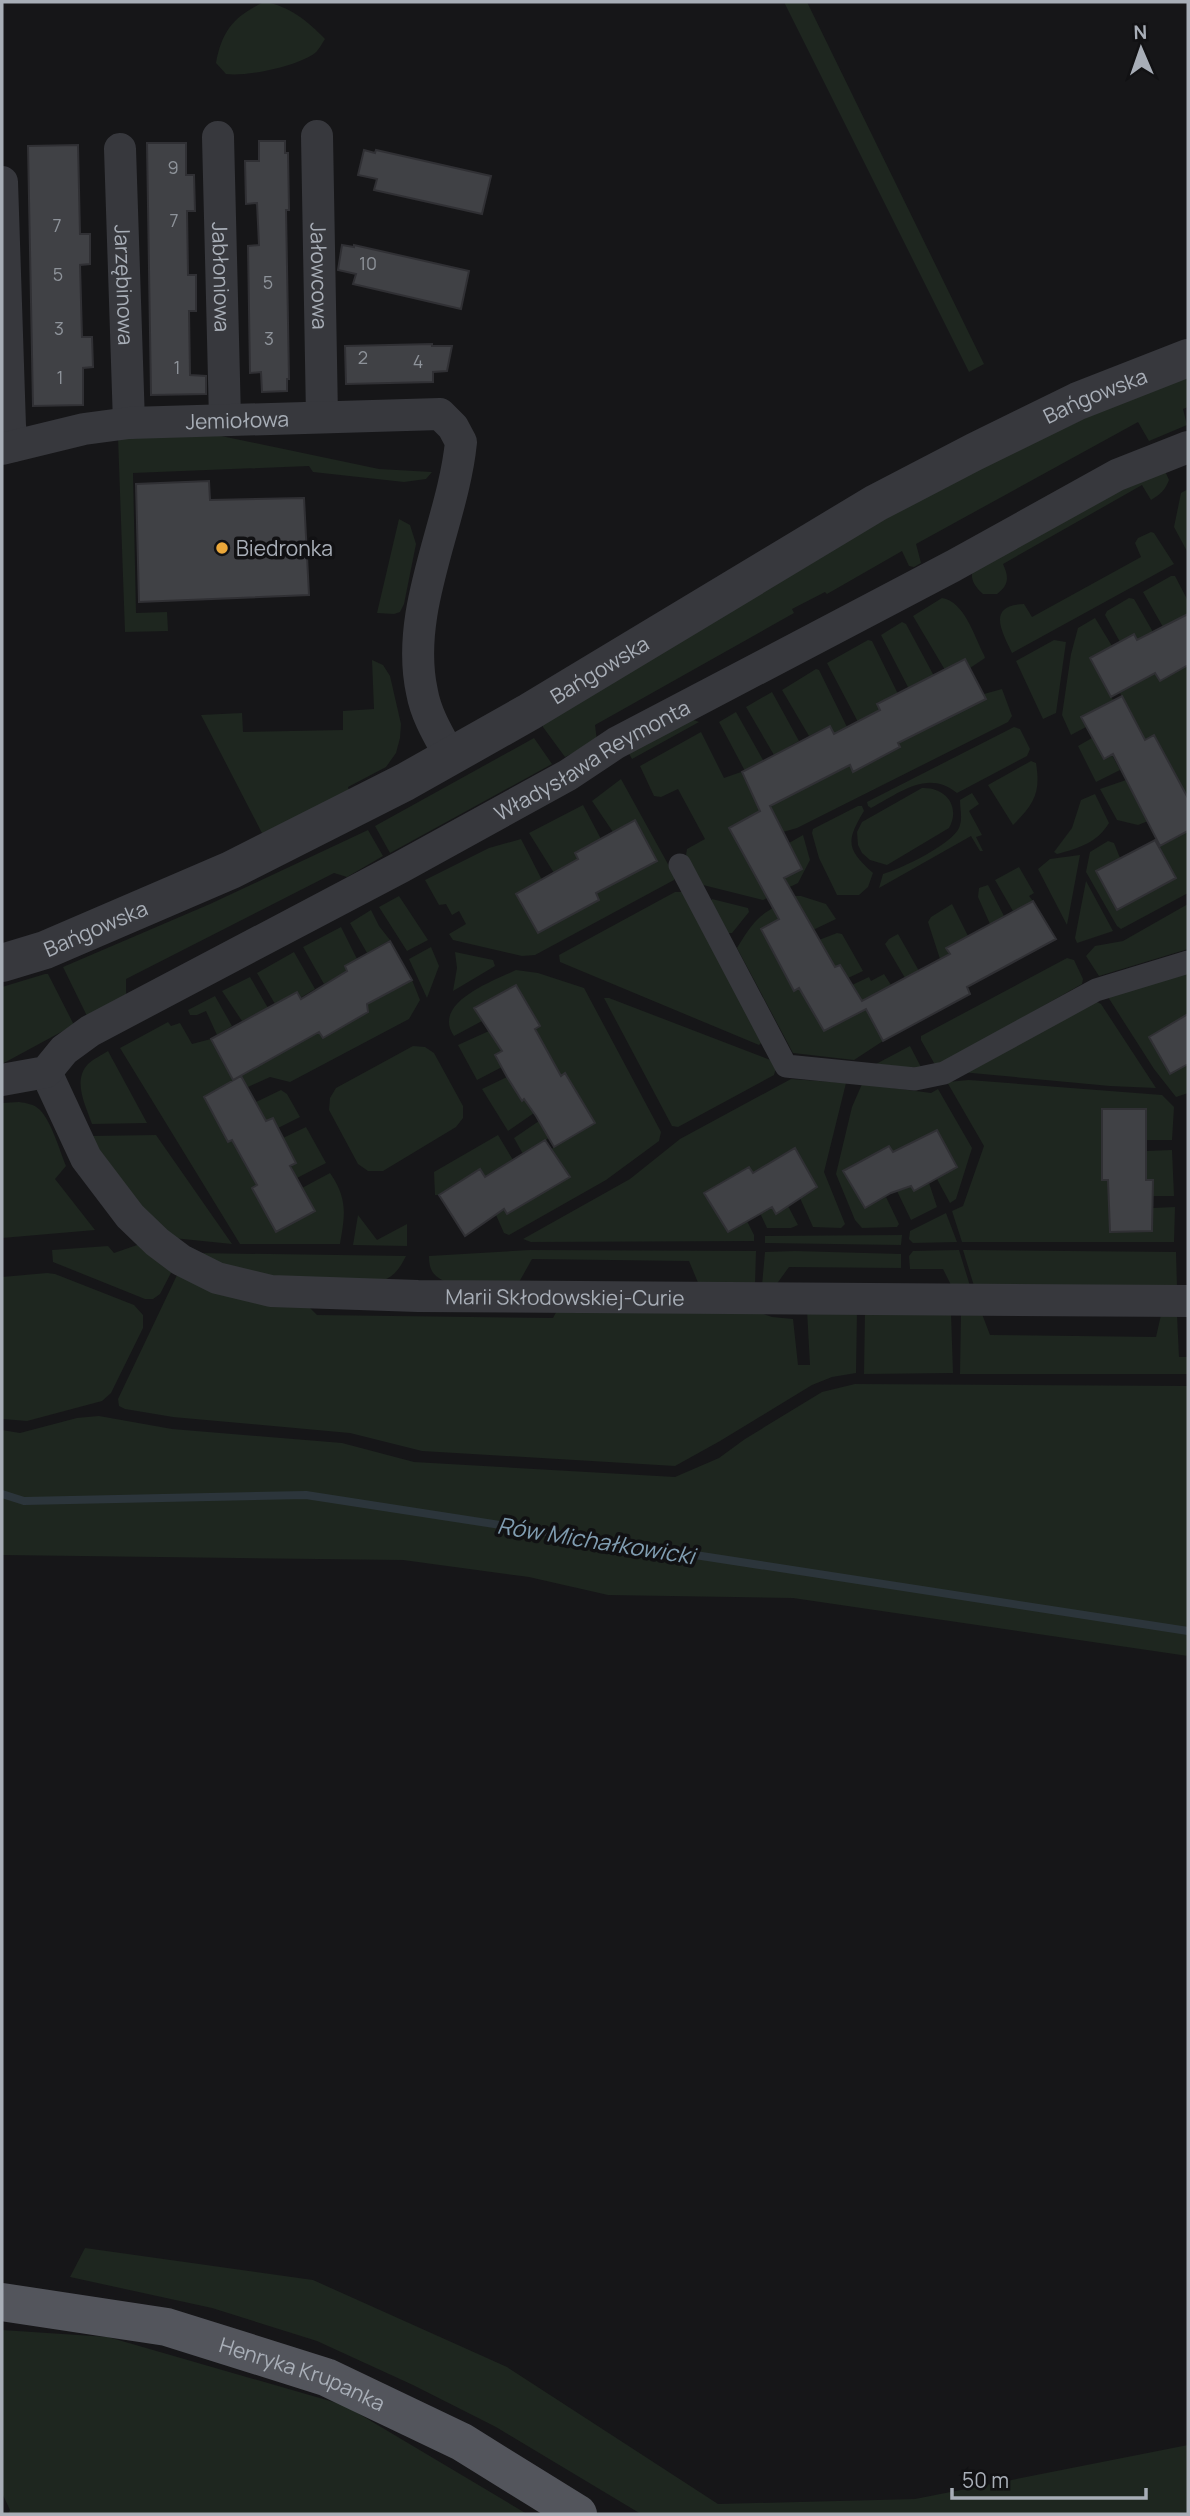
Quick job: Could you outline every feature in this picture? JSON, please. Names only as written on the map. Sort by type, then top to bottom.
[{"type":"main road","name":"Henryka Krupanka","points":[[2,2302],[167,2327],[327,2377],[462,2442],[578,2514]]},
{"type":"street","name":"Jałowcowa","points":[[317,136],[322,416]]},
{"type":"street","name":"Jabłoniowa","points":[[218,137],[225,419]]},
{"type":"street","name":"Jarzębinowa","points":[[120,149],[129,423]]},
{"type":"street","points":[[2,182],[10,426],[8,448]]},
{"type":"street","name":"Bańgowska","points":[[2,963],[45,950],[231,870],[405,782],[528,712],[876,503],[1078,401],[1188,358]]},
{"type":"street","name":"Jemiołowa","points":[[8,448],[84,429],[129,423],[440,414],[453,427],[461,442],[425,598],[419,639],[421,691],[425,706],[450,756]]},
{"type":"street","name":"Władysława Reymonta","points":[[47,1072],[64,1050],[90,1031],[130,1009],[401,867],[568,775],[616,743],[953,566],[1117,475],[1188,447]]},
{"type":"street","points":[[680,865],[786,1066],[915,1079],[944,1073],[1096,990],[1188,962]]},
{"type":"street","points":[[2,1080],[47,1072]]},
{"type":"street","name":"Marii Skłodowskiej-Curie","points":[[47,1072],[86,1158],[130,1216],[181,1260],[217,1278],[271,1291],[418,1296],[1188,1301]]},
{"type":"shaded area","points":[[264,2],[298,15],[325,39],[315,53],[297,62],[259,72],[226,74],[216,63],[226,33],[245,13]]},
{"type":"shaded area","points":[[784,2],[807,2],[984,364],[969,372]]},
{"type":"shaded area","points":[[1188,371],[1188,407],[1183,409],[1187,425],[1149,441],[1138,422],[916,544],[921,563],[914,567],[909,566],[902,551],[827,594],[825,592],[792,609],[794,613],[595,725],[597,741],[565,757],[543,727],[542,720],[925,492]]},
{"type":"shaded area","points":[[202,432],[379,469],[432,472],[426,479],[404,482],[313,472],[309,466],[133,473],[136,613],[167,612],[168,631],[125,632],[118,437]]},
{"type":"shaded area","points":[[1164,469],[1169,480],[1162,491],[1151,500],[1142,485],[1003,564],[1007,580],[997,594],[983,594],[974,583],[973,569],[985,555]]},
{"type":"shaded area","points":[[1188,489],[1188,553],[1174,527],[1181,493]]},
{"type":"shaded area","points":[[399,519],[410,525],[416,544],[404,604],[400,612],[394,614],[377,613]]},
{"type":"shaded area","points":[[1151,532],[1174,564],[1012,653],[1001,629],[1001,614],[1005,609],[1024,604],[1032,617],[1141,557],[1135,543],[1138,538]]},
{"type":"shaded area","points":[[1175,576],[1188,601],[1188,626],[1183,617],[1163,627],[1143,592]]},
{"type":"shaded area","points":[[942,598],[957,606],[963,613],[984,655],[985,658],[970,668],[965,659],[945,670],[913,616]]},
{"type":"shaded area","points":[[1129,598],[1134,599],[1153,632],[1137,640],[1134,634],[1120,642],[1105,615],[1107,611]]},
{"type":"shaded area","points":[[1095,618],[1112,646],[1090,658],[1113,700],[1082,717],[1086,727],[1071,735],[1062,715],[1071,654],[1078,628]]},
{"type":"shaded area","points":[[902,622],[906,624],[934,676],[909,689],[881,635]]},
{"type":"shaded area","points":[[868,640],[872,641],[898,694],[877,703],[880,710],[858,722],[827,663]]},
{"type":"shaded area","points":[[1054,640],[1066,642],[1056,713],[1043,719],[1016,661]]},
{"type":"shaded area","points":[[372,660],[383,665],[390,676],[401,724],[396,753],[386,767],[348,787],[350,794],[263,835],[201,715],[242,713],[243,732],[343,730],[343,711],[374,709]]},
{"type":"shaded area","points":[[1188,665],[1188,798],[1155,736],[1145,740],[1120,693],[1155,673],[1161,681]]},
{"type":"shaded area","points":[[816,669],[819,670],[847,727],[834,734],[830,726],[809,736],[782,690]]},
{"type":"shaded area","points":[[1002,689],[1012,716],[1008,722],[797,828],[783,832],[770,806],[850,765],[853,772],[900,748],[898,743],[986,699],[984,694]]},
{"type":"shaded area","points":[[772,692],[799,741],[774,755],[746,707]]},
{"type":"shaded area","points":[[736,712],[763,760],[745,771],[719,722]]},
{"type":"shaded area","points":[[688,718],[699,722],[632,759],[628,752]]},
{"type":"shaded area","points":[[1014,727],[1020,729],[1030,749],[1027,756],[957,793],[946,786],[924,783],[903,790],[871,808],[868,806],[867,802]]},
{"type":"shaded area","points":[[701,732],[724,778],[741,772],[760,811],[729,828],[762,888],[802,869],[789,843],[803,835],[810,860],[798,883],[763,900],[703,885],[686,855],[687,849],[705,839],[678,789],[661,797],[654,796],[640,766]]},
{"type":"shaded area","points":[[534,738],[552,764],[390,853],[375,826]]},
{"type":"shaded area","points":[[1092,738],[1104,759],[1112,755],[1120,770],[1096,782],[1078,746]]},
{"type":"shaded area","points":[[1031,761],[1036,763],[1036,790],[1031,804],[1013,825],[988,785]]},
{"type":"shaded area","points":[[621,779],[674,875],[674,880],[535,955],[522,956],[453,940],[449,934],[466,924],[459,911],[452,915],[446,904],[439,905],[425,880],[489,848],[521,839],[542,880],[516,894],[539,933],[598,900],[596,893],[657,861],[635,820],[613,832],[592,801]]},
{"type":"shaded area","points":[[1126,780],[1148,821],[1138,825],[1117,820],[1100,789]]},
{"type":"shaded area","points":[[922,788],[938,791],[949,800],[953,813],[949,828],[887,865],[870,860],[858,845],[857,832],[862,822]]},
{"type":"shaded area","points":[[972,793],[979,804],[969,811],[982,835],[976,837],[983,851],[980,851],[971,836],[879,888],[883,874],[925,855],[954,834],[961,821],[960,800]]},
{"type":"shaded area","points":[[1095,794],[1109,823],[1093,840],[1080,847],[1057,854],[1054,852],[1072,828],[1081,800]]},
{"type":"shaded area","points":[[583,805],[601,839],[575,853],[578,859],[554,873],[529,833]]},
{"type":"shaded area","points":[[862,806],[864,811],[854,830],[852,844],[858,857],[873,873],[868,887],[859,895],[837,895],[819,858],[812,833],[813,829]]},
{"type":"shaded area","points":[[368,830],[383,856],[347,877],[334,873],[126,979],[126,997],[87,1016],[63,967],[210,904]]},
{"type":"shaded area","points":[[1188,831],[1188,893],[1121,929],[1086,872],[1090,852],[1108,841],[1114,843],[1120,858],[1096,871],[1117,910],[1175,879],[1159,847]]},
{"type":"shaded area","points":[[1080,855],[1067,925],[1038,869],[1050,859]]},
{"type":"shaded area","points":[[1019,867],[1034,893],[1029,896],[1033,901],[1013,911],[995,880]]},
{"type":"shaded area","points":[[1086,881],[1113,931],[1077,943],[1075,938]]},
{"type":"shaded area","points":[[988,885],[1004,916],[990,924],[978,897],[979,888]]},
{"type":"shaded area","points":[[675,892],[683,892],[762,1042],[759,1045],[560,962],[559,955]]},
{"type":"shaded area","points":[[399,896],[428,940],[407,951],[379,907]]},
{"type":"shaded area","points":[[795,896],[826,904],[836,919],[813,930],[800,908],[761,929],[793,990],[799,988],[824,1031],[866,1009],[883,1041],[854,1060],[793,1053],[737,948],[761,916]]},
{"type":"shaded area","points":[[712,899],[748,908],[749,912],[732,933],[727,933]]},
{"type":"shaded area","points":[[952,904],[968,936],[947,948],[950,954],[940,959],[928,922],[931,917]]},
{"type":"shaded area","points":[[1188,904],[1188,949],[1099,976],[1086,956],[1095,946],[1123,941]]},
{"type":"shaded area","points":[[371,910],[390,940],[367,953],[350,923]]},
{"type":"shaded area","points":[[341,927],[357,959],[345,966],[347,971],[324,984],[303,947]]},
{"type":"shaded area","points":[[837,933],[842,934],[863,971],[848,978],[840,965],[835,967],[819,940]]},
{"type":"shaded area","points":[[898,934],[919,971],[905,978],[885,944]]},
{"type":"shaded area","points":[[431,947],[439,966],[427,998],[409,959]]},
{"type":"shaded area","points":[[294,952],[315,989],[300,998],[297,992],[275,1004],[257,973]]},
{"type":"shaded area","points":[[455,952],[493,960],[495,966],[453,991],[457,968]]},
{"type":"shaded area","points":[[1067,958],[1074,960],[1083,979],[1082,984],[939,1065],[934,1063],[921,1036]]},
{"type":"shaded area","points":[[516,970],[538,973],[584,988],[661,1132],[659,1141],[606,1180],[509,1235],[504,1233],[496,1215],[504,1210],[508,1214],[569,1177],[551,1149],[594,1123],[565,1074],[561,1076],[535,1029],[540,1026],[516,985],[475,1007],[482,1021],[454,1036],[449,1024],[451,1013],[457,1004],[480,987]]},
{"type":"shaded area","points":[[1188,973],[1188,1014],[1149,1037],[1170,1074],[1188,1064],[1188,1093],[1176,1097],[1154,1069],[1108,997]]},
{"type":"shaded area","points":[[48,974],[74,1025],[2,1064],[2,987]]},
{"type":"shaded area","points":[[884,974],[891,985],[861,1001],[852,985],[869,977],[871,981]]},
{"type":"shaded area","points":[[250,977],[268,1008],[242,1021],[222,991]]},
{"type":"shaded area","points":[[412,980],[420,1000],[409,1019],[290,1082],[270,1077],[248,1087],[241,1076],[319,1032],[324,1037],[368,1012],[367,1004]]},
{"type":"shaded area","points":[[215,996],[232,1026],[217,1035],[206,1011],[190,1015],[188,1010]]},
{"type":"shaded area","points":[[604,998],[773,1061],[776,1068],[774,1075],[678,1127],[672,1126]]},
{"type":"shaded area","points":[[1093,1000],[1101,1004],[1156,1088],[961,1072]]},
{"type":"shaded area","points":[[168,1022],[171,1026],[180,1023],[192,1044],[211,1039],[234,1080],[204,1097],[228,1142],[232,1140],[257,1185],[253,1188],[276,1231],[315,1212],[302,1188],[330,1173],[340,1191],[344,1207],[340,1244],[240,1244],[120,1048]]},
{"type":"shaded area","points":[[489,1031],[502,1051],[495,1055],[502,1067],[477,1080],[458,1045]]},
{"type":"shaded area","points":[[413,1046],[425,1047],[434,1053],[463,1106],[463,1118],[456,1127],[383,1171],[368,1171],[358,1164],[329,1110],[330,1098],[336,1088]]},
{"type":"shaded area","points":[[910,1046],[922,1069],[876,1064]]},
{"type":"shaded area","points":[[108,1051],[147,1123],[92,1124],[82,1094],[81,1078],[88,1064]]},
{"type":"shaded area","points":[[507,1077],[521,1100],[525,1099],[534,1113],[508,1131],[482,1089]]},
{"type":"shaded area","points":[[791,1079],[846,1083],[824,1172],[845,1224],[841,1228],[813,1227],[800,1198],[753,1173],[748,1167],[704,1193],[728,1231],[747,1221],[754,1241],[531,1242],[523,1239],[630,1179],[680,1139]]},
{"type":"shaded area","points":[[969,1080],[1162,1095],[1174,1107],[1172,1140],[1146,1140],[1146,1109],[1102,1109],[1102,1179],[1108,1180],[1152,1231],[1153,1208],[1175,1207],[1174,1242],[962,1242],[952,1211],[963,1206],[984,1146],[947,1082]]},
{"type":"shaded area","points":[[862,1084],[931,1093],[938,1089],[972,1148],[956,1199],[950,1203],[937,1179],[957,1166],[937,1130],[893,1152],[889,1146],[865,1208],[886,1197],[899,1224],[897,1227],[862,1228],[855,1220],[836,1174],[852,1107]]},
{"type":"shaded area","points":[[281,1090],[287,1094],[300,1117],[278,1128],[266,1121],[256,1102]]},
{"type":"shaded area","points":[[19,1102],[38,1108],[48,1121],[66,1166],[55,1179],[95,1230],[2,1238],[2,1103]]},
{"type":"shaded area","points":[[539,1121],[549,1138],[523,1154],[514,1138]]},
{"type":"shaded area","points":[[306,1127],[326,1163],[297,1178],[291,1166],[296,1163],[283,1138]]},
{"type":"shaded area","points":[[156,1135],[232,1244],[173,1238],[135,1203],[95,1151],[90,1136]]},
{"type":"shaded area","points":[[498,1135],[513,1160],[485,1177],[480,1169],[435,1195],[434,1172]]},
{"type":"shaded area","points":[[1172,1150],[1174,1196],[1153,1196],[1153,1180],[1146,1180],[1146,1151]]},
{"type":"shaded area","points":[[929,1183],[937,1207],[911,1220],[897,1191],[910,1184],[914,1191]]},
{"type":"shaded area","points":[[771,1206],[776,1213],[788,1206],[798,1225],[791,1228],[767,1228],[760,1213]]},
{"type":"shaded area","points":[[946,1213],[957,1242],[913,1243],[909,1239],[910,1231]]},
{"type":"shaded area","points":[[358,1215],[377,1240],[407,1224],[407,1246],[353,1245]]},
{"type":"shaded area","points":[[902,1235],[901,1245],[765,1243],[765,1236]]},
{"type":"shaded area","points":[[140,1244],[173,1269],[160,1294],[153,1299],[145,1299],[53,1262],[52,1250],[108,1246],[114,1253]]},
{"type":"shaded area","points":[[530,1250],[756,1251],[755,1285],[699,1285],[689,1261],[532,1259],[518,1284],[444,1281],[434,1274],[429,1261],[429,1256]]},
{"type":"shaded area","points":[[959,1250],[970,1286],[951,1285],[943,1269],[910,1269],[909,1256],[913,1251]]},
{"type":"shaded area","points":[[963,1250],[1176,1252],[1177,1288],[974,1286]]},
{"type":"shaded area","points":[[765,1252],[901,1254],[901,1268],[789,1267],[776,1285],[762,1285]]},
{"type":"shaded area","points":[[194,1253],[406,1256],[397,1271],[382,1281],[291,1280],[231,1269]]},
{"type":"shaded area","points":[[47,1273],[134,1305],[143,1315],[143,1328],[111,1393],[102,1401],[27,1421],[3,1419],[2,1277]]},
{"type":"shaded area","points":[[178,1273],[308,1306],[317,1315],[553,1318],[559,1307],[752,1310],[772,1317],[793,1319],[798,1365],[810,1365],[807,1310],[857,1310],[856,1373],[832,1377],[812,1385],[675,1466],[422,1451],[350,1433],[173,1417],[125,1409],[119,1406],[118,1399]]},
{"type":"shaded area","points":[[865,1310],[951,1313],[953,1373],[864,1374]]},
{"type":"shaded area","points":[[961,1312],[982,1314],[990,1335],[1156,1337],[1161,1315],[1177,1315],[1179,1357],[1188,1357],[1188,1374],[960,1374]]},
{"type":"shaded area","points":[[855,1384],[1188,1386],[1188,1656],[793,1598],[608,1595],[529,1577],[403,1560],[2,1555],[2,1430],[20,1433],[77,1418],[99,1416],[172,1429],[342,1443],[414,1462],[675,1477],[719,1458],[822,1392]]},
{"type":"shaded area","points":[[85,2248],[313,2280],[507,2367],[718,2504],[915,2499],[1188,2445],[1188,2514],[641,2514],[496,2427],[317,2341],[212,2308],[70,2277]]},
{"type":"shaded area","points":[[2,2330],[108,2337],[344,2405],[527,2514],[8,2514],[10,2510],[2,2493]]},
{"type":"building","points":[[259,141],[285,141],[285,153],[288,153],[287,391],[262,392],[261,372],[250,373],[248,246],[259,245],[257,203],[246,204],[245,161],[259,161]]},
{"type":"building","points":[[147,143],[186,143],[186,175],[194,175],[195,211],[187,211],[188,275],[196,275],[196,311],[189,311],[190,375],[206,376],[206,394],[151,395]]},
{"type":"building","points":[[78,145],[80,234],[90,234],[90,264],[80,265],[82,337],[92,337],[93,367],[83,368],[83,405],[33,406],[28,146]]},
{"type":"building","points":[[364,150],[375,153],[376,150],[491,176],[482,214],[374,190],[377,179],[358,175]]},
{"type":"building","points":[[342,245],[354,245],[469,271],[461,309],[353,284],[356,274],[338,270]]},
{"type":"building","points":[[345,346],[452,346],[447,371],[433,372],[433,382],[346,384]]},
{"type":"building","name":"Biedronka","points":[[209,481],[210,500],[304,498],[309,595],[139,602],[136,484]]},
{"type":"building","points":[[1188,614],[1188,665],[1160,681],[1155,673],[1111,697],[1090,658],[1134,634],[1137,640]]},
{"type":"building","points":[[965,659],[986,699],[898,743],[900,747],[853,772],[850,765],[770,806],[802,869],[784,878],[835,967],[840,965],[862,1001],[950,954],[946,948],[1033,901],[1056,939],[967,987],[970,994],[883,1041],[866,1009],[824,1031],[799,988],[794,991],[761,929],[779,919],[729,828],[760,811],[742,772],[830,726],[834,734],[880,710],[877,704]]},
{"type":"building","points":[[1122,696],[1145,740],[1154,735],[1188,798],[1188,831],[1160,846],[1113,754],[1104,759],[1081,717]]},
{"type":"building","points":[[635,820],[657,861],[596,893],[599,900],[538,933],[516,894],[578,859],[575,853]]},
{"type":"building","points":[[1155,840],[1176,878],[1117,910],[1096,871]]},
{"type":"building","points":[[390,941],[412,980],[367,1004],[368,1012],[323,1038],[319,1032],[233,1080],[211,1039],[297,992],[301,999],[347,971],[345,966]]},
{"type":"building","points":[[516,985],[540,1026],[535,1029],[561,1076],[565,1073],[595,1123],[554,1147],[536,1116],[524,1099],[522,1101],[507,1077],[495,1055],[502,1051],[474,1008]]},
{"type":"building","points":[[1188,1014],[1188,1064],[1170,1074],[1149,1037]]},
{"type":"building","points":[[241,1076],[266,1121],[273,1118],[296,1163],[290,1166],[315,1211],[276,1232],[252,1188],[257,1185],[232,1140],[228,1142],[204,1097]]},
{"type":"building","points":[[1102,1109],[1146,1109],[1146,1180],[1153,1180],[1152,1231],[1110,1232],[1108,1180],[1102,1180]]},
{"type":"building","points":[[937,1130],[957,1167],[914,1191],[911,1186],[891,1193],[865,1208],[843,1171],[889,1146],[893,1152]]},
{"type":"building","points":[[545,1140],[570,1177],[507,1214],[504,1209],[465,1236],[439,1195],[480,1169],[485,1177]]},
{"type":"building","points":[[795,1148],[817,1187],[776,1214],[772,1207],[728,1232],[704,1193],[749,1167],[753,1173]]},
{"type":"waterway","name":"Rów Michałkowicki","points":[[2,1494],[24,1501],[306,1495],[1188,1631]]},
{"type":"place","name":"Biedronka","points":[[222,548]]}]
